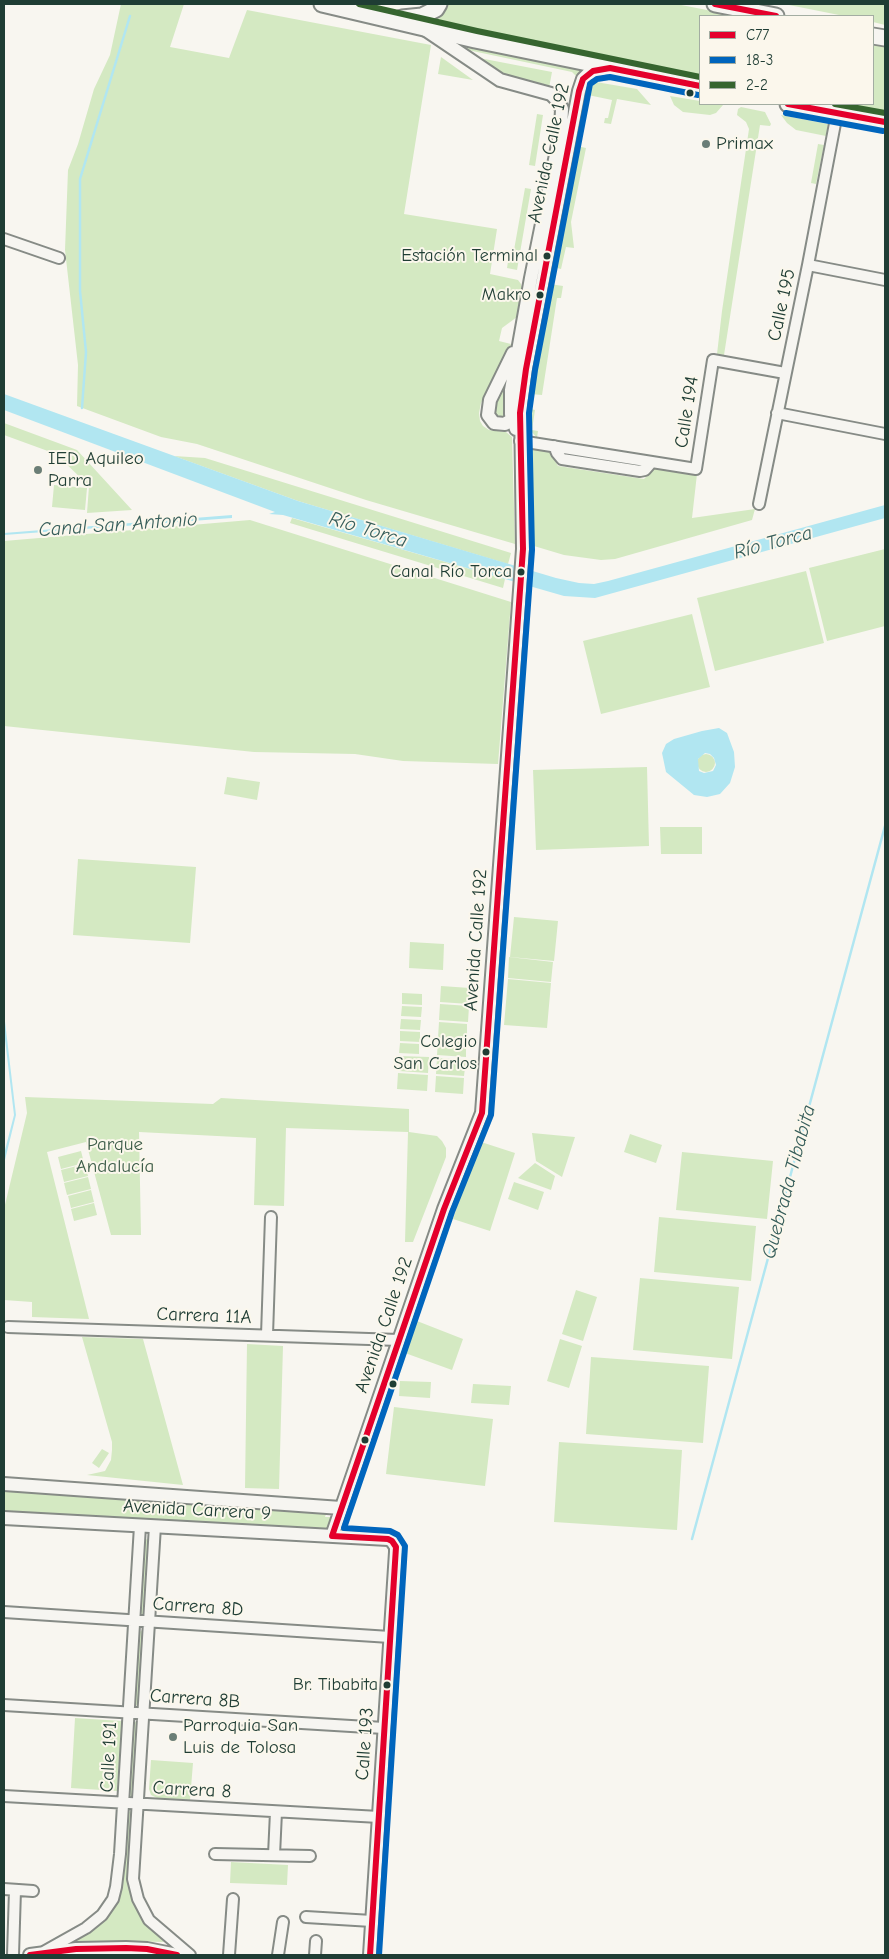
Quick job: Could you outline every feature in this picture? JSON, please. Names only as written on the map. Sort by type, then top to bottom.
[{"type":"highway","points":[[322,4],[699,86]]},
{"type":"highway","points":[[385,18],[422,16],[436,9],[439,4]]},
{"type":"highway","points":[[715,4],[771,15]]},
{"type":"highway","points":[[793,105],[885,122]]},
{"type":"main road","name":"Avenida Calle 192","points":[[332,1536],[444,1209],[482,1113],[522,563],[520,405],[562,115],[560,104],[555,96],[512,84],[495,77],[422,27]]},
{"type":"main road","name":"Avenida Calle 192","points":[[520,441],[512,419],[510,398],[519,339],[537,279],[581,84],[588,74],[610,68]]},
{"type":"main road","points":[[519,339],[490,400],[488,415],[494,423],[504,424],[512,419],[520,405]]},
{"type":"main road","name":"Avenida Carrera 9","points":[[4,1484],[341,1508]]},
{"type":"main road","name":"Avenida Carrera 9","points":[[4,1518],[388,1540]]},
{"type":"main road","name":"Calle 193","points":[[370,1955],[396,1552],[394,1544],[388,1540]]},
{"type":"main road","points":[[36,1954],[76,1949],[126,1948],[147,1949],[177,1955]]},
{"type":"street","name":"Calle 195","points":[[759,504],[837,113]]},
{"type":"street","points":[[4,240],[59,258]]},
{"type":"street","points":[[808,265],[885,280]]},
{"type":"street","name":"Calle 194","points":[[520,441],[696,469],[713,360],[785,373]]},
{"type":"street","points":[[777,413],[885,434]]},
{"type":"street","points":[[266,1335],[270,1217]]},
{"type":"street","name":"Carrera 11A","points":[[8,1327],[399,1340]]},
{"type":"street","name":"Calle 191","points":[[36,1954],[86,1928],[102,1915],[109,1906],[114,1893],[118,1875],[124,1803],[140,1526]]},
{"type":"street","name":"Calle 191","points":[[155,1526],[133,1871],[134,1886],[143,1910],[153,1924],[190,1955]]},
{"type":"street","name":"Carrera 8D","points":[[4,1612],[390,1637]]},
{"type":"street","name":"Carrera 8B","points":[[4,1705],[384,1728]]},
{"type":"street","name":"Carrera 8","points":[[4,1796],[379,1817]]},
{"type":"street","points":[[274,1855],[276,1812]]},
{"type":"street","points":[[216,1854],[310,1856]]},
{"type":"street","points":[[4,1889],[32,1891]]},
{"type":"street","points":[[13,1955],[15,1890]]},
{"type":"street","points":[[229,1955],[233,1899]]},
{"type":"street","points":[[306,1917],[372,1921]]},
{"type":"street","points":[[278,1955],[283,1922]]},
{"type":"street","points":[[315,1955],[316,1941]]},
{"type":"green space","points":[[121,4],[184,4],[170,47],[229,58],[247,10],[431,45],[404,214],[497,229],[490,274],[518,280],[521,284],[522,290],[517,317],[502,328],[499,341],[511,344],[481,403],[479,413],[483,426],[489,430],[506,432],[512,437],[515,544],[366,500],[197,444],[161,437],[77,406],[78,365],[65,250],[68,170],[78,144],[94,89],[110,55]]},
{"type":"green space","points":[[449,4],[676,4],[733,15],[699,15],[699,80],[429,21],[438,17]]},
{"type":"green space","points":[[784,4],[885,4],[885,25],[874,22],[874,15],[839,15]]},
{"type":"green space","points":[[439,36],[589,70],[576,82],[576,76],[572,72],[463,49]]},
{"type":"green space","points":[[874,41],[885,44],[885,116],[829,105],[874,105]]},
{"type":"green space","points":[[441,57],[473,80],[438,74]]},
{"type":"green space","points":[[474,57],[552,72],[549,88],[500,73]]},
{"type":"green space","points":[[596,82],[637,89],[651,105],[617,99],[611,124],[604,123],[605,118],[608,118],[612,100],[588,95],[590,86]]},
{"type":"green space","points":[[670,96],[699,101],[699,105],[723,105],[716,113],[710,115],[683,112],[674,105]]},
{"type":"green space","points":[[741,107],[765,112],[771,124],[770,126],[760,125],[724,355],[717,354],[749,129],[746,122],[737,115],[738,109]]},
{"type":"green space","points":[[537,114],[543,115],[535,166],[529,165]]},
{"type":"green space","points":[[781,115],[828,124],[826,136],[796,130]]},
{"type":"green space","points":[[818,144],[824,145],[816,184],[811,183]]},
{"type":"green space","points":[[577,146],[586,148],[571,222],[574,248],[566,247],[561,269],[553,267]]},
{"type":"green space","points":[[525,188],[531,189],[517,270],[507,268],[509,255],[514,250]]},
{"type":"green space","points":[[550,284],[563,286],[561,298],[557,298],[542,395],[530,394]]},
{"type":"green space","points":[[504,385],[505,418],[500,421],[493,412]]},
{"type":"green space","points":[[527,408],[535,410],[532,430],[538,431],[537,438],[525,424]]},
{"type":"green space","points":[[4,423],[77,450],[132,510],[87,513],[89,486],[56,454],[4,435]]},
{"type":"green space","points":[[530,448],[550,452],[558,466],[644,479],[654,468],[697,474],[692,518],[755,509],[752,520],[615,559],[601,560],[564,555],[534,546]]},
{"type":"green space","points":[[174,456],[205,458],[511,553],[508,564],[298,501]]},
{"type":"green space","points":[[54,485],[87,488],[85,510],[52,507]]},
{"type":"green space","points":[[292,518],[505,579],[503,588],[290,523]]},
{"type":"green space","points":[[250,520],[511,602],[498,764],[403,761],[355,754],[254,752],[4,726],[4,541]]},
{"type":"green space","points":[[885,549],[885,626],[827,641],[809,568]]},
{"type":"green space","points":[[806,571],[824,643],[715,671],[697,598]]},
{"type":"green space","points":[[692,614],[710,687],[601,714],[583,641]]},
{"type":"green space","points":[[702,754],[710,754],[715,759],[713,770],[702,772],[697,767],[697,759]]},
{"type":"green space","points":[[647,767],[649,846],[536,850],[533,770]]},
{"type":"green space","points":[[227,777],[260,782],[257,800],[224,794]]},
{"type":"green space","points":[[660,827],[702,827],[702,854],[661,854]]},
{"type":"green space","points":[[78,859],[196,867],[190,943],[73,935]]},
{"type":"green space","points":[[514,917],[558,921],[554,961],[510,957]]},
{"type":"green space","points":[[410,942],[444,944],[443,970],[409,968]]},
{"type":"green space","points":[[509,957],[553,962],[551,982],[508,978]]},
{"type":"green space","points":[[508,979],[551,983],[547,1028],[504,1025]]},
{"type":"green space","points":[[441,986],[470,988],[469,1004],[440,1002]]},
{"type":"green space","points":[[402,993],[422,994],[422,1005],[402,1004]]},
{"type":"green space","points":[[440,1004],[469,1006],[468,1022],[439,1020]]},
{"type":"green space","points":[[402,1006],[422,1007],[421,1017],[401,1016]]},
{"type":"green space","points":[[401,1019],[421,1020],[420,1030],[400,1029]]},
{"type":"green space","points":[[439,1022],[467,1024],[467,1039],[438,1038]]},
{"type":"green space","points":[[400,1031],[420,1032],[420,1042],[400,1041]]},
{"type":"green space","points":[[438,1040],[466,1042],[466,1057],[437,1055]]},
{"type":"green space","points":[[400,1043],[419,1044],[419,1054],[399,1053]]},
{"type":"green space","points":[[399,1056],[429,1057],[428,1073],[399,1071]]},
{"type":"green space","points":[[437,1058],[466,1060],[464,1076],[436,1074]]},
{"type":"green space","points":[[398,1073],[428,1075],[427,1091],[397,1089]]},
{"type":"green space","points":[[436,1076],[464,1078],[463,1094],[435,1092]]},
{"type":"green space","name":"Parque Andalucía","points":[[25,1097],[213,1104],[221,1098],[409,1109],[409,1132],[437,1136],[446,1148],[446,1157],[413,1242],[405,1242],[408,1132],[286,1128],[284,1206],[254,1205],[256,1138],[139,1132],[141,1235],[111,1235],[86,1142],[47,1152],[89,1319],[32,1317],[32,1302],[4,1300],[4,1209],[27,1113]]},
{"type":"green space","points":[[532,1133],[575,1137],[562,1177],[536,1161]]},
{"type":"green space","points":[[630,1134],[662,1145],[656,1163],[624,1152]]},
{"type":"green space","points":[[478,1141],[515,1153],[490,1231],[453,1219]]},
{"type":"green space","points":[[81,1151],[84,1163],[61,1169],[58,1157]]},
{"type":"green space","points":[[682,1152],[773,1161],[767,1219],[676,1210]]},
{"type":"green space","points":[[535,1163],[555,1176],[551,1190],[518,1178]]},
{"type":"green space","points":[[85,1164],[88,1176],[64,1182],[61,1170]]},
{"type":"green space","points":[[88,1177],[91,1189],[67,1195],[64,1183]]},
{"type":"green space","points":[[514,1182],[544,1192],[538,1210],[508,1199]]},
{"type":"green space","points":[[91,1190],[94,1202],[71,1208],[68,1196]]},
{"type":"green space","points":[[94,1203],[97,1215],[74,1221],[71,1209]]},
{"type":"green space","points":[[659,1217],[756,1226],[751,1281],[654,1272]]},
{"type":"green space","points":[[640,1278],[739,1287],[732,1359],[633,1350]]},
{"type":"green space","points":[[576,1290],[597,1297],[583,1341],[562,1334]]},
{"type":"green space","points":[[417,1321],[463,1339],[452,1370],[405,1353]]},
{"type":"green space","points":[[82,1337],[143,1339],[183,1485],[87,1475],[105,1471],[111,1460],[112,1442]]},
{"type":"green space","points":[[560,1339],[582,1346],[569,1388],[547,1381]]},
{"type":"green space","points":[[247,1344],[283,1346],[279,1489],[245,1488]]},
{"type":"green space","points":[[591,1357],[709,1366],[703,1443],[586,1434]]},
{"type":"green space","points":[[400,1381],[431,1382],[430,1398],[399,1396]]},
{"type":"green space","points":[[473,1384],[511,1386],[509,1405],[471,1403]]},
{"type":"green space","points":[[394,1407],[493,1419],[485,1486],[386,1474]]},
{"type":"green space","points":[[559,1442],[682,1450],[677,1530],[554,1522]]},
{"type":"green space","points":[[102,1449],[109,1453],[99,1468],[92,1463]]},
{"type":"green space","points":[[4,1491],[326,1514],[325,1517],[331,1517],[328,1528],[322,1528],[321,1530],[4,1513]]},
{"type":"green space","points":[[147,1539],[149,1541],[145,1612],[142,1615],[140,1611],[144,1541]]},
{"type":"green space","points":[[142,1630],[144,1632],[140,1703],[137,1706],[135,1703],[140,1632]]},
{"type":"green space","points":[[75,1718],[122,1721],[117,1791],[71,1788]]},
{"type":"green space","points":[[137,1721],[134,1794],[131,1797],[129,1794],[134,1723]]},
{"type":"green space","points":[[151,1760],[193,1763],[190,1800],[157,1798],[151,1795],[149,1789]]},
{"type":"green space","points":[[131,1811],[137,1906],[147,1925],[164,1942],[69,1943],[108,1913],[128,1812]]},
{"type":"green space","points":[[231,1862],[288,1865],[287,1885],[230,1883]]},
{"type":"water","name":"Río Torca","points":[[4,394],[298,501],[556,578],[579,583],[594,584],[608,581],[885,505],[885,518],[595,598],[564,596],[283,515],[269,514],[275,512],[4,410]]},
{"type":"water","name":"Canal San Antonio","points":[[232,515],[232,518],[4,535],[4,533]]},
{"type":"water","points":[[719,728],[727,733],[734,752],[735,767],[730,783],[720,794],[707,797],[694,795],[666,772],[662,753],[666,744],[674,739]],"holes":[[[705,753],[710,754],[714,758],[716,765],[713,771],[704,773],[699,771],[698,759]]]},
{"type":"water","points":[[4,1013],[16,1115],[4,1164],[4,1154],[14,1115],[4,1031]]},
{"type":"waterway","points":[[82,408],[86,352],[80,291],[80,179],[130,16]]},
{"type":"waterway","name":"Quebrada Tibabita","points":[[692,1539],[885,826]]},
{"type":"transit line","name":"2-2","points":[[359,4],[477,31],[699,77]]},
{"type":"transit line","name":"C77","points":[[715,4],[771,15]]},
{"type":"transit line","name":"C77","points":[[370,1955],[396,1547],[388,1539],[332,1536],[444,1209],[482,1113],[523,549],[520,413],[526,369],[579,91],[583,79],[593,71],[610,68],[699,86]]},
{"type":"transit line","name":"18-3","points":[[379,1955],[405,1546],[398,1535],[390,1531],[344,1528],[452,1212],[491,1115],[532,550],[529,413],[535,370],[590,84],[597,79],[610,77],[698,95]]},
{"type":"transit line","name":"C77","points":[[793,105],[885,122]]},
{"type":"transit line","name":"2-2","points":[[841,105],[885,113]]},
{"type":"transit line","name":"18-3","points":[[786,113],[883,131]]},
{"type":"transit line","name":"C77","points":[[30,1955],[76,1949],[126,1948],[147,1949],[177,1955]]},
{"type":"place","name":"Primax","points":[[706,144]]},
{"type":"place","name":"Estación Terminal","points":[[547,256]]},
{"type":"place","name":"Makro","points":[[540,295]]},
{"type":"place","name":"IED Aquileo Parra","points":[[38,470]]},
{"type":"place","name":"Canal Río Torca","points":[[521,572]]},
{"type":"place","name":"Colegio San Carlos","points":[[486,1052]]},
{"type":"place","name":"Br. Tibabita","points":[[387,1685]]},
{"type":"place","name":"Parroquia San Luis de Tolosa","points":[[173,1737]]}]
